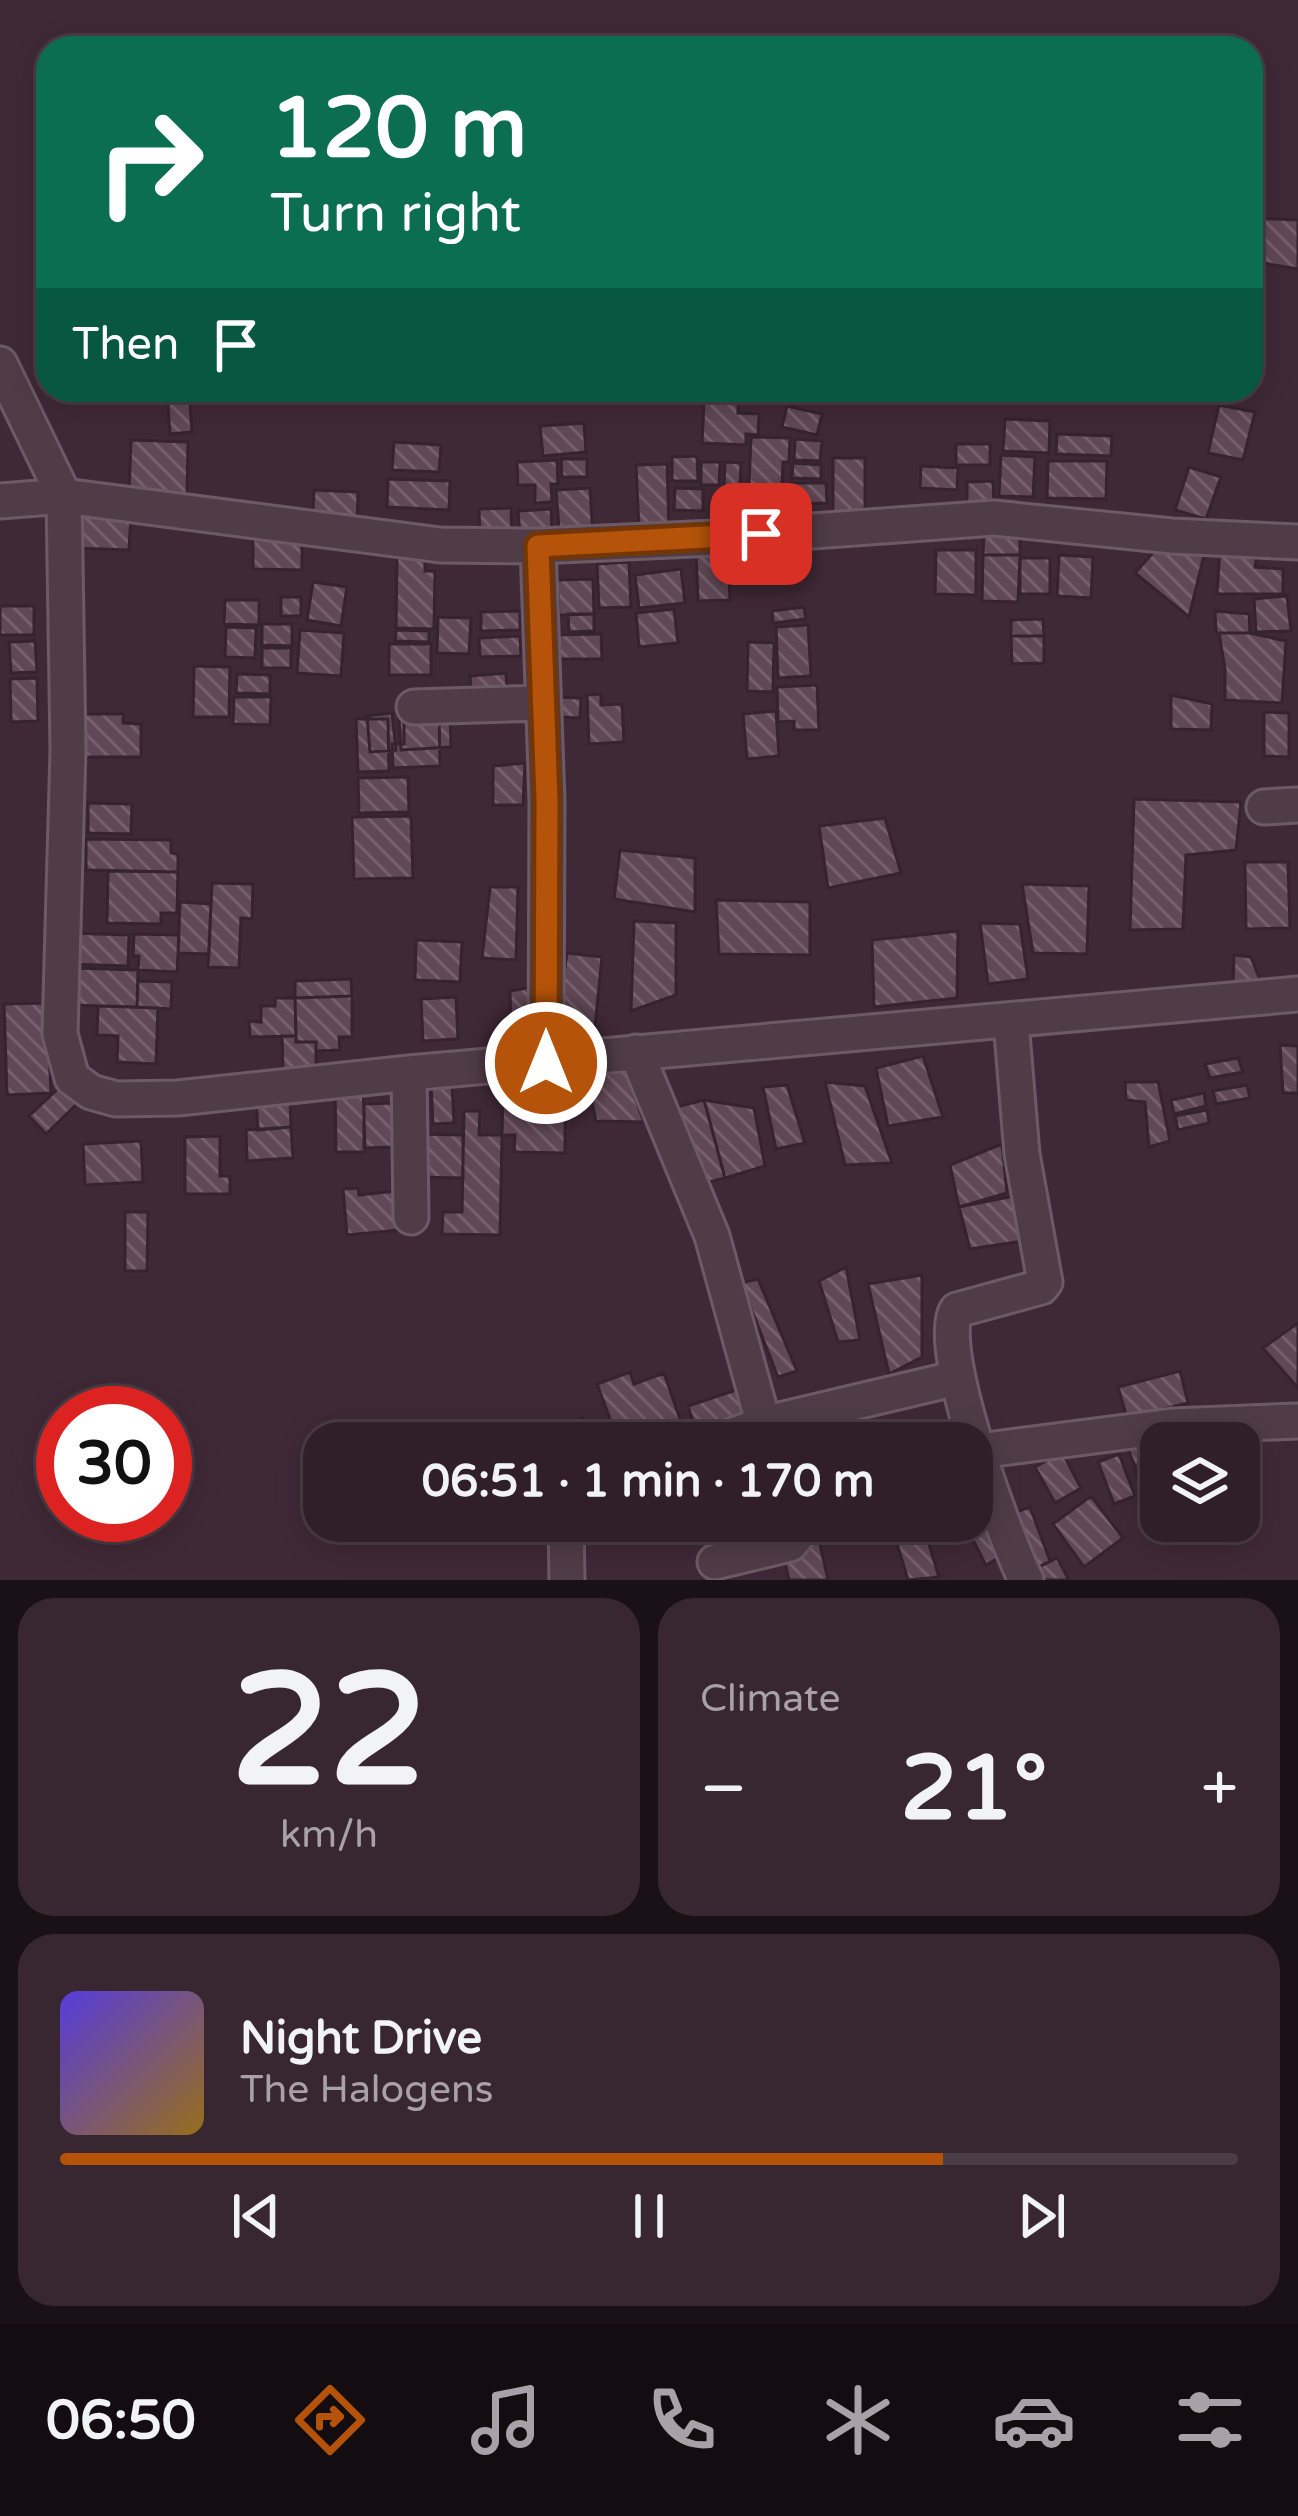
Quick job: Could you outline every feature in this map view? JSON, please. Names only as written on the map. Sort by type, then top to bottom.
[{"type":"street","points":[[0,364],[64,496],[68,750],[60,1034],[72,1078],[92,1092],[116,1099],[178,1098],[1298,994]]},
{"type":"street","points":[[0,502],[64,496],[440,545],[538,546],[994,518],[1172,536],[1298,542]]},
{"type":"street","points":[[538,546],[546,1063]]},
{"type":"street","points":[[414,707],[543,703]]},
{"type":"street","points":[[1264,806],[1298,806]]},
{"type":"street","points":[[970,1422],[957,1378],[950,1325],[957,1310],[1045,1282],[1022,1154],[1012,1022]]},
{"type":"street","points":[[636,1052],[712,1236],[763,1422]]},
{"type":"street","points":[[409,1073],[411,1217]]},
{"type":"street","points":[[807,1422],[957,1378]]},
{"type":"street","points":[[993,1449],[1172,1426],[1298,1421]]},
{"type":"street","points":[[993,1493],[1026,1580]]},
{"type":"street","points":[[566,1542],[567,1580]]},
{"type":"street","points":[[715,1562],[792,1542]]},
{"type":"building","points":[[1263,219],[1298,220],[1298,269],[1263,263]]},
{"type":"building","points":[[168,402],[190,402],[192,432],[170,434]]},
{"type":"building","points":[[704,402],[738,404],[738,413],[759,414],[758,435],[746,434],[746,445],[702,443]]},
{"type":"building","points":[[1219,405],[1255,412],[1243,460],[1208,453]]},
{"type":"building","points":[[787,406],[822,414],[817,435],[782,427]]},
{"type":"building","points":[[1005,419],[1050,421],[1049,453],[1003,451]]},
{"type":"building","points":[[584,423],[586,452],[543,456],[540,426]]},
{"type":"building","points":[[1057,434],[1112,436],[1111,456],[1056,454]]},
{"type":"building","points":[[751,437],[790,438],[782,487],[749,486]]},
{"type":"building","points":[[795,439],[822,441],[820,461],[794,460]]},
{"type":"building","points":[[131,440],[188,442],[187,494],[129,492]]},
{"type":"building","points":[[394,442],[441,445],[439,472],[392,470]]},
{"type":"building","points":[[956,444],[990,444],[990,465],[956,465]]},
{"type":"building","points":[[1001,455],[1035,457],[1033,497],[999,496]]},
{"type":"building","points":[[697,456],[698,481],[672,481],[672,457]]},
{"type":"building","points":[[833,458],[865,458],[865,513],[833,514]]},
{"type":"building","points":[[561,459],[587,459],[587,477],[562,477]]},
{"type":"building","points":[[557,460],[558,484],[551,484],[552,502],[535,503],[535,485],[518,485],[517,462]]},
{"type":"building","points":[[1048,461],[1107,461],[1106,499],[1047,498]]},
{"type":"building","points":[[701,462],[720,462],[719,485],[701,485]]},
{"type":"building","points":[[725,462],[741,463],[740,488],[724,487]]},
{"type":"building","points":[[793,463],[821,465],[821,479],[792,478]]},
{"type":"building","points":[[667,464],[669,529],[639,530],[636,465]]},
{"type":"building","points":[[921,466],[958,468],[957,490],[920,488]]},
{"type":"building","points":[[1189,467],[1221,477],[1206,519],[1175,510]]},
{"type":"building","points":[[388,479],[450,481],[449,510],[387,507]]},
{"type":"building","points":[[993,481],[994,502],[967,503],[967,482]]},
{"type":"building","points":[[792,483],[826,483],[827,503],[792,504]]},
{"type":"building","points":[[590,488],[593,537],[560,540],[556,490]]},
{"type":"building","points":[[675,488],[703,489],[703,511],[674,510]]},
{"type":"building","points":[[314,490],[358,492],[357,530],[312,528]]},
{"type":"building","points":[[742,491],[786,492],[786,516],[742,515]]},
{"type":"building","points":[[711,502],[736,503],[736,523],[711,522]]},
{"type":"building","points":[[511,508],[512,537],[480,538],[479,509]]},
{"type":"building","points":[[551,509],[552,533],[520,535],[518,511]]},
{"type":"building","points":[[75,510],[131,513],[129,550],[73,548]]},
{"type":"building","points":[[984,528],[1020,529],[1020,555],[983,555]]},
{"type":"building","points":[[253,538],[302,539],[302,570],[253,569]]},
{"type":"building","points":[[1158,547],[1204,555],[1189,617],[1135,573]]},
{"type":"building","points":[[1220,547],[1257,552],[1255,567],[1283,569],[1283,594],[1217,594]]},
{"type":"building","points":[[728,550],[730,600],[698,601],[696,551]]},
{"type":"building","points":[[936,550],[976,550],[976,595],[935,594]]},
{"type":"building","points":[[397,554],[425,554],[425,571],[435,571],[434,629],[396,628]]},
{"type":"building","points":[[983,555],[1020,555],[1018,602],[982,601]]},
{"type":"building","points":[[1059,555],[1093,557],[1091,598],[1057,596]]},
{"type":"building","points":[[1020,558],[1050,558],[1050,594],[1020,594]]},
{"type":"building","points":[[629,562],[631,607],[599,608],[597,564]]},
{"type":"building","points":[[681,569],[685,603],[639,608],[635,575]]},
{"type":"building","points":[[593,579],[594,614],[559,615],[557,580]]},
{"type":"building","points":[[313,582],[347,587],[341,626],[307,620]]},
{"type":"building","points":[[1287,596],[1291,631],[1256,632],[1254,599]]},
{"type":"building","points":[[281,597],[301,597],[301,616],[281,616]]},
{"type":"building","points":[[225,600],[259,600],[259,625],[224,624]]},
{"type":"building","points":[[0,606],[34,606],[34,635],[0,635]]},
{"type":"building","points":[[804,607],[806,619],[773,623],[772,611]]},
{"type":"building","points":[[674,609],[678,643],[639,647],[636,613]]},
{"type":"building","points":[[520,611],[520,630],[481,631],[481,612]]},
{"type":"building","points":[[1215,611],[1249,614],[1250,633],[1216,633]]},
{"type":"building","points":[[568,614],[594,614],[594,631],[569,632]]},
{"type":"building","points":[[438,617],[471,618],[469,654],[437,653]]},
{"type":"building","points":[[1043,619],[1044,636],[1011,636],[1011,620]]},
{"type":"building","points":[[262,624],[292,624],[292,646],[262,645]]},
{"type":"building","points":[[808,625],[811,676],[778,678],[776,627]]},
{"type":"building","points":[[226,627],[256,628],[255,658],[225,657]]},
{"type":"building","points":[[300,630],[344,633],[341,676],[297,673]]},
{"type":"building","points":[[396,630],[429,631],[429,642],[395,641]]},
{"type":"building","points":[[1219,633],[1250,633],[1286,641],[1282,703],[1225,700]]},
{"type":"building","points":[[601,634],[602,659],[553,659],[553,635]]},
{"type":"building","points":[[520,636],[521,656],[480,657],[479,638]]},
{"type":"building","points":[[1011,636],[1044,636],[1044,663],[1012,664]]},
{"type":"building","points":[[35,641],[37,672],[11,673],[9,642]]},
{"type":"building","points":[[748,642],[774,643],[773,692],[747,691]]},
{"type":"building","points":[[389,644],[431,644],[431,675],[389,675]]},
{"type":"building","points":[[262,648],[291,648],[291,668],[262,668]]},
{"type":"building","points":[[194,666],[230,667],[229,717],[193,717]]},
{"type":"building","points":[[506,673],[507,688],[471,690],[470,676]]},
{"type":"building","points":[[237,674],[270,675],[270,694],[236,693]]},
{"type":"building","points":[[37,678],[38,721],[11,722],[10,679]]},
{"type":"building","points":[[817,685],[819,730],[794,730],[794,721],[778,722],[777,687]]},
{"type":"building","points":[[601,694],[601,705],[622,704],[624,742],[589,744],[587,695]]},
{"type":"building","points":[[1171,695],[1212,704],[1211,730],[1171,729]]},
{"type":"building","points":[[234,697],[271,697],[270,725],[233,724]]},
{"type":"building","points":[[555,697],[581,698],[580,718],[555,717]]},
{"type":"building","points":[[439,709],[440,766],[393,768],[392,744],[404,744],[404,711]]},
{"type":"building","points":[[776,711],[779,756],[747,759],[743,714]]},
{"type":"building","points":[[1264,712],[1289,713],[1289,757],[1264,756]]},
{"type":"building","points":[[392,713],[396,750],[370,752],[367,716]]},
{"type":"building","points":[[80,714],[123,714],[123,723],[141,724],[141,757],[79,757]]},
{"type":"building","points":[[450,716],[451,747],[401,750],[399,719]]},
{"type":"building","points":[[356,719],[388,719],[389,771],[358,772]]},
{"type":"building","points":[[525,763],[523,805],[493,805],[493,766]]},
{"type":"building","points":[[408,777],[409,812],[359,813],[358,778]]},
{"type":"building","points":[[1134,799],[1241,802],[1236,850],[1186,855],[1183,929],[1130,930]]},
{"type":"building","points":[[88,803],[132,804],[131,834],[88,833]]},
{"type":"building","points":[[411,816],[413,878],[354,879],[352,817]]},
{"type":"building","points":[[885,818],[901,873],[828,888],[819,826]]},
{"type":"building","points":[[86,839],[171,840],[171,853],[178,854],[178,872],[86,870]]},
{"type":"building","points":[[620,850],[695,858],[695,912],[614,899]]},
{"type":"building","points":[[1245,862],[1288,862],[1290,928],[1246,929]]},
{"type":"building","points":[[108,871],[178,872],[177,913],[161,913],[161,924],[107,923]]},
{"type":"building","points":[[212,883],[253,884],[252,919],[241,918],[239,968],[208,967]]},
{"type":"building","points":[[1022,884],[1089,886],[1087,954],[1033,953]]},
{"type":"building","points":[[490,887],[518,887],[516,960],[482,958]]},
{"type":"building","points":[[716,900],[810,902],[810,955],[719,954]]},
{"type":"building","points":[[180,902],[211,904],[209,954],[178,953]]},
{"type":"building","points":[[634,921],[676,923],[676,995],[631,1011]]},
{"type":"building","points":[[980,923],[1020,924],[1028,979],[988,984]]},
{"type":"building","points":[[958,931],[957,998],[874,1007],[872,940]]},
{"type":"building","points":[[69,933],[129,935],[128,966],[68,964]]},
{"type":"building","points":[[134,934],[179,935],[177,972],[138,970]]},
{"type":"building","points":[[416,940],[462,942],[460,982],[415,980]]},
{"type":"building","points":[[567,953],[602,957],[595,1026],[558,1015]]},
{"type":"building","points":[[1234,955],[1251,957],[1262,985],[1233,983]]},
{"type":"building","points":[[71,968],[138,970],[137,1007],[69,1005]]},
{"type":"building","points":[[351,979],[352,996],[295,998],[295,981]]},
{"type":"building","points":[[138,981],[172,982],[171,1009],[137,1007]]},
{"type":"building","points":[[533,987],[534,1032],[511,1029],[510,991]]},
{"type":"building","points":[[352,996],[352,1037],[339,1037],[340,1050],[316,1051],[316,1042],[296,1042],[295,998]]},
{"type":"building","points":[[456,997],[458,1039],[423,1041],[421,999]]},
{"type":"building","points":[[275,998],[295,998],[296,1036],[250,1037],[249,1021],[261,1022],[261,1006],[275,1006]]},
{"type":"building","points":[[47,1003],[51,1093],[7,1095],[4,1004]]},
{"type":"building","points":[[98,1006],[158,1008],[156,1064],[117,1062],[118,1036],[97,1035]]},
{"type":"building","points":[[282,1036],[316,1042],[316,1070],[283,1070]]},
{"type":"building","points":[[1280,1045],[1298,1046],[1298,1093],[1283,1093]]},
{"type":"building","points":[[923,1056],[943,1117],[888,1126],[876,1068]]},
{"type":"building","points":[[1238,1058],[1243,1072],[1210,1078],[1205,1064]]},
{"type":"building","points":[[625,1070],[644,1122],[596,1121],[585,1071]]},
{"type":"building","points":[[825,1082],[865,1086],[892,1163],[845,1165]]},
{"type":"building","points":[[1125,1082],[1158,1082],[1170,1141],[1149,1147],[1145,1102],[1126,1100]]},
{"type":"building","points":[[363,1083],[365,1152],[336,1152],[335,1084]]},
{"type":"building","points":[[63,1084],[80,1101],[46,1134],[29,1116]]},
{"type":"building","points":[[431,1084],[452,1084],[454,1123],[433,1124]]},
{"type":"building","points":[[787,1085],[805,1143],[776,1149],[763,1087]]},
{"type":"building","points":[[1247,1085],[1250,1098],[1216,1104],[1213,1091]]},
{"type":"building","points":[[503,1090],[555,1091],[555,1119],[565,1119],[565,1153],[514,1152],[515,1135],[502,1135]]},
{"type":"building","points":[[1204,1093],[1206,1106],[1174,1114],[1171,1100]]},
{"type":"building","points":[[290,1100],[291,1127],[258,1130],[256,1101]]},
{"type":"building","points":[[704,1100],[725,1178],[705,1183],[672,1108]]},
{"type":"building","points":[[704,1100],[754,1108],[765,1166],[725,1178]]},
{"type":"building","points":[[394,1103],[394,1147],[364,1148],[364,1104]]},
{"type":"building","points":[[1207,1110],[1209,1123],[1178,1130],[1175,1116]]},
{"type":"building","points":[[464,1111],[480,1111],[479,1135],[502,1135],[500,1235],[442,1234],[443,1212],[462,1212]]},
{"type":"building","points":[[291,1127],[293,1158],[247,1161],[246,1130]]},
{"type":"building","points":[[415,1134],[463,1135],[463,1178],[414,1177]]},
{"type":"building","points":[[220,1136],[220,1176],[230,1176],[230,1194],[185,1194],[185,1137]]},
{"type":"building","points":[[141,1141],[143,1182],[85,1185],[83,1144]]},
{"type":"building","points":[[1002,1144],[1007,1193],[959,1207],[950,1165]]},
{"type":"building","points":[[358,1188],[359,1195],[396,1191],[400,1230],[347,1235],[343,1189]]},
{"type":"building","points":[[1014,1196],[1024,1241],[970,1249],[959,1207]]},
{"type":"building","points":[[125,1212],[148,1212],[147,1271],[125,1271]]},
{"type":"building","points":[[846,1267],[860,1340],[838,1342],[819,1281]]},
{"type":"building","points":[[922,1275],[922,1357],[889,1374],[868,1284]]},
{"type":"building","points":[[758,1279],[797,1371],[778,1377],[741,1283]]},
{"type":"building","points":[[1298,1323],[1298,1388],[1263,1348]]},
{"type":"building","points":[[1180,1371],[1188,1403],[1127,1418],[1118,1387]]},
{"type":"building","points":[[630,1372],[634,1384],[664,1373],[681,1422],[611,1422],[597,1384]]},
{"type":"building","points":[[742,1388],[753,1422],[693,1422],[688,1406]]},
{"type":"building","points":[[1140,1445],[1140,1465],[1135,1467],[1128,1449]]},
{"type":"building","points":[[1062,1452],[1081,1488],[1055,1503],[1035,1467]]},
{"type":"building","points":[[1119,1454],[1135,1496],[1114,1504],[1098,1462]]},
{"type":"building","points":[[1091,1496],[1123,1538],[1084,1567],[1053,1524]]},
{"type":"building","points":[[1030,1507],[1050,1561],[1029,1572],[1008,1515]]},
{"type":"building","points":[[993,1539],[1002,1556],[986,1565],[974,1542]]},
{"type":"building","points":[[819,1542],[828,1580],[789,1580],[782,1550]]},
{"type":"building","points":[[896,1542],[928,1542],[939,1577],[908,1580]]},
{"type":"building","points":[[1057,1558],[1069,1580],[1033,1580],[1029,1572]]},
{"type":"route","points":[[546,1063],[547,800],[538,546],[761,534]]}]
